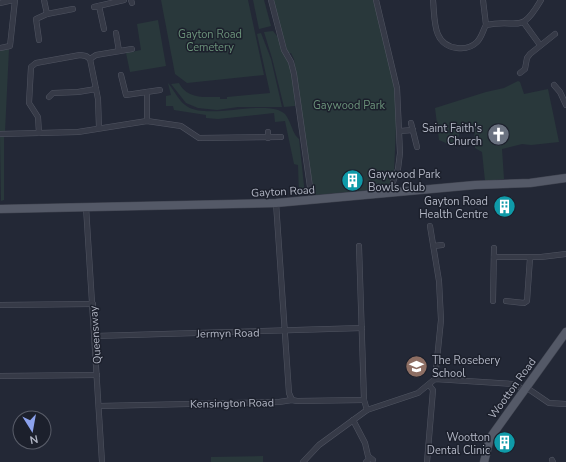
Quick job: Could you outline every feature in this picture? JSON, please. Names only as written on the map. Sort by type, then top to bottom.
[{"type":"main road","name":"Gayton Road","points":[[0,209],[276,203],[312,201],[481,184],[530,183],[566,178]]},
{"type":"main road","name":"Wootton Road","points":[[484,462],[490,438],[566,332]]},
{"type":"street","points":[[0,3],[14,0],[10,46],[0,48]]},
{"type":"street","points":[[44,0],[47,14]]},
{"type":"street","points":[[104,29],[97,6],[124,0]]},
{"type":"street","points":[[270,0],[284,50],[291,62],[294,74],[312,201]]},
{"type":"street","points":[[376,0],[395,76],[400,131],[400,153],[393,182],[394,193]]},
{"type":"street","points":[[433,0],[437,33],[443,42],[448,46],[461,49],[473,45],[480,38],[486,25],[483,0]]},
{"type":"street","points":[[486,25],[524,22],[531,17],[541,0]]},
{"type":"street","points":[[39,40],[41,32],[36,19],[47,14],[73,9]]},
{"type":"street","points":[[524,22],[540,45]]},
{"type":"street","points":[[116,33],[119,51]]},
{"type":"street","points":[[520,72],[525,69],[527,58],[540,45],[555,34]]},
{"type":"street","points":[[39,133],[38,117],[29,103],[30,67],[36,63],[80,55],[90,58],[96,55],[132,49]]},
{"type":"street","points":[[90,58],[98,99],[99,128]]},
{"type":"street","points":[[121,75],[126,95],[160,90]]},
{"type":"street","points":[[554,85],[560,92],[566,105]]},
{"type":"street","points":[[49,97],[53,93],[78,92],[96,89]]},
{"type":"street","points":[[147,92],[147,121]]},
{"type":"street","points":[[0,134],[78,132],[147,121],[159,124],[181,126],[199,138],[280,137]]},
{"type":"street","points":[[411,123],[417,147]]},
{"type":"street","points":[[400,131],[413,130]]},
{"type":"street","points":[[268,132],[268,138]]},
{"type":"street","points":[[276,203],[289,394],[292,400]]},
{"type":"street","name":"Queensway","points":[[86,207],[102,462]]},
{"type":"street","points":[[303,462],[319,445],[367,410],[418,393],[435,379],[441,320],[439,281],[430,226]]},
{"type":"street","points":[[434,246],[442,245]]},
{"type":"street","points":[[359,246],[364,400],[367,410]]},
{"type":"street","points":[[493,301],[494,248]]},
{"type":"street","points":[[494,257],[530,258],[566,254]]},
{"type":"street","points":[[506,301],[524,303],[527,301],[530,258]]},
{"type":"street","points":[[0,305],[93,304]]},
{"type":"street","name":"Jermyn Road","points":[[95,336],[362,328]]},
{"type":"street","points":[[0,376],[97,375]]},
{"type":"street","points":[[435,379],[513,384],[526,389],[549,403],[566,404]]},
{"type":"street","points":[[427,462],[432,390],[429,385]]},
{"type":"street","name":"Kensington Road","points":[[99,406],[283,402],[292,400],[364,400]]},
{"type":"street","points":[[353,420],[372,459],[366,462]]},
{"type":"green space","name":"Gayton Road Cemetery","points":[[161,0],[248,0],[264,75],[187,83],[175,74]]},
{"type":"green space","points":[[253,0],[264,0],[271,26],[259,29]]},
{"type":"green space","name":"Gaywood Park","points":[[272,0],[373,0],[385,40],[397,102],[394,173],[391,188],[315,195],[306,153],[294,59],[291,53],[288,53]]},
{"type":"green space","points":[[158,20],[166,66],[130,72],[126,53],[141,50],[137,24]]},
{"type":"green space","points":[[273,31],[277,36],[293,74],[295,106],[284,107],[264,32]]},
{"type":"green space","points":[[261,33],[271,59],[282,107],[238,107],[217,110],[198,108],[186,103],[171,84],[179,83],[187,92],[196,96],[220,97],[220,99],[270,93],[257,34]]},
{"type":"green space","points":[[9,49],[5,132],[0,132],[0,50]]},
{"type":"green space","points":[[518,81],[520,82],[524,94],[548,89],[559,142],[531,145],[522,144],[502,149],[504,179],[485,181],[482,152],[475,148],[474,124],[470,131],[460,132],[455,147],[439,140],[435,108],[504,88]]},
{"type":"green space","points":[[168,83],[185,105],[198,110],[224,111],[266,108],[277,110],[285,114],[299,139],[305,195],[299,195],[298,165],[294,164],[285,121],[275,122],[274,113],[218,119],[206,118],[206,115],[174,110],[173,106],[166,106],[166,96],[171,95]]},
{"type":"green space","points":[[4,136],[4,200],[1,201],[0,137]]},
{"type":"green space","points":[[263,456],[263,462],[211,462],[211,457]]},
{"type":"place","name":"Saint Faith's Church","points":[[498,134]]},
{"type":"place","name":"Gaywood Park Bowls Club","points":[[353,180]]},
{"type":"place","name":"Gayton Road Health Centre","points":[[504,207]]},
{"type":"place","name":"The Rosebery School","points":[[416,366]]},
{"type":"place","name":"Wootton Dental Clinic","points":[[505,443]]}]
